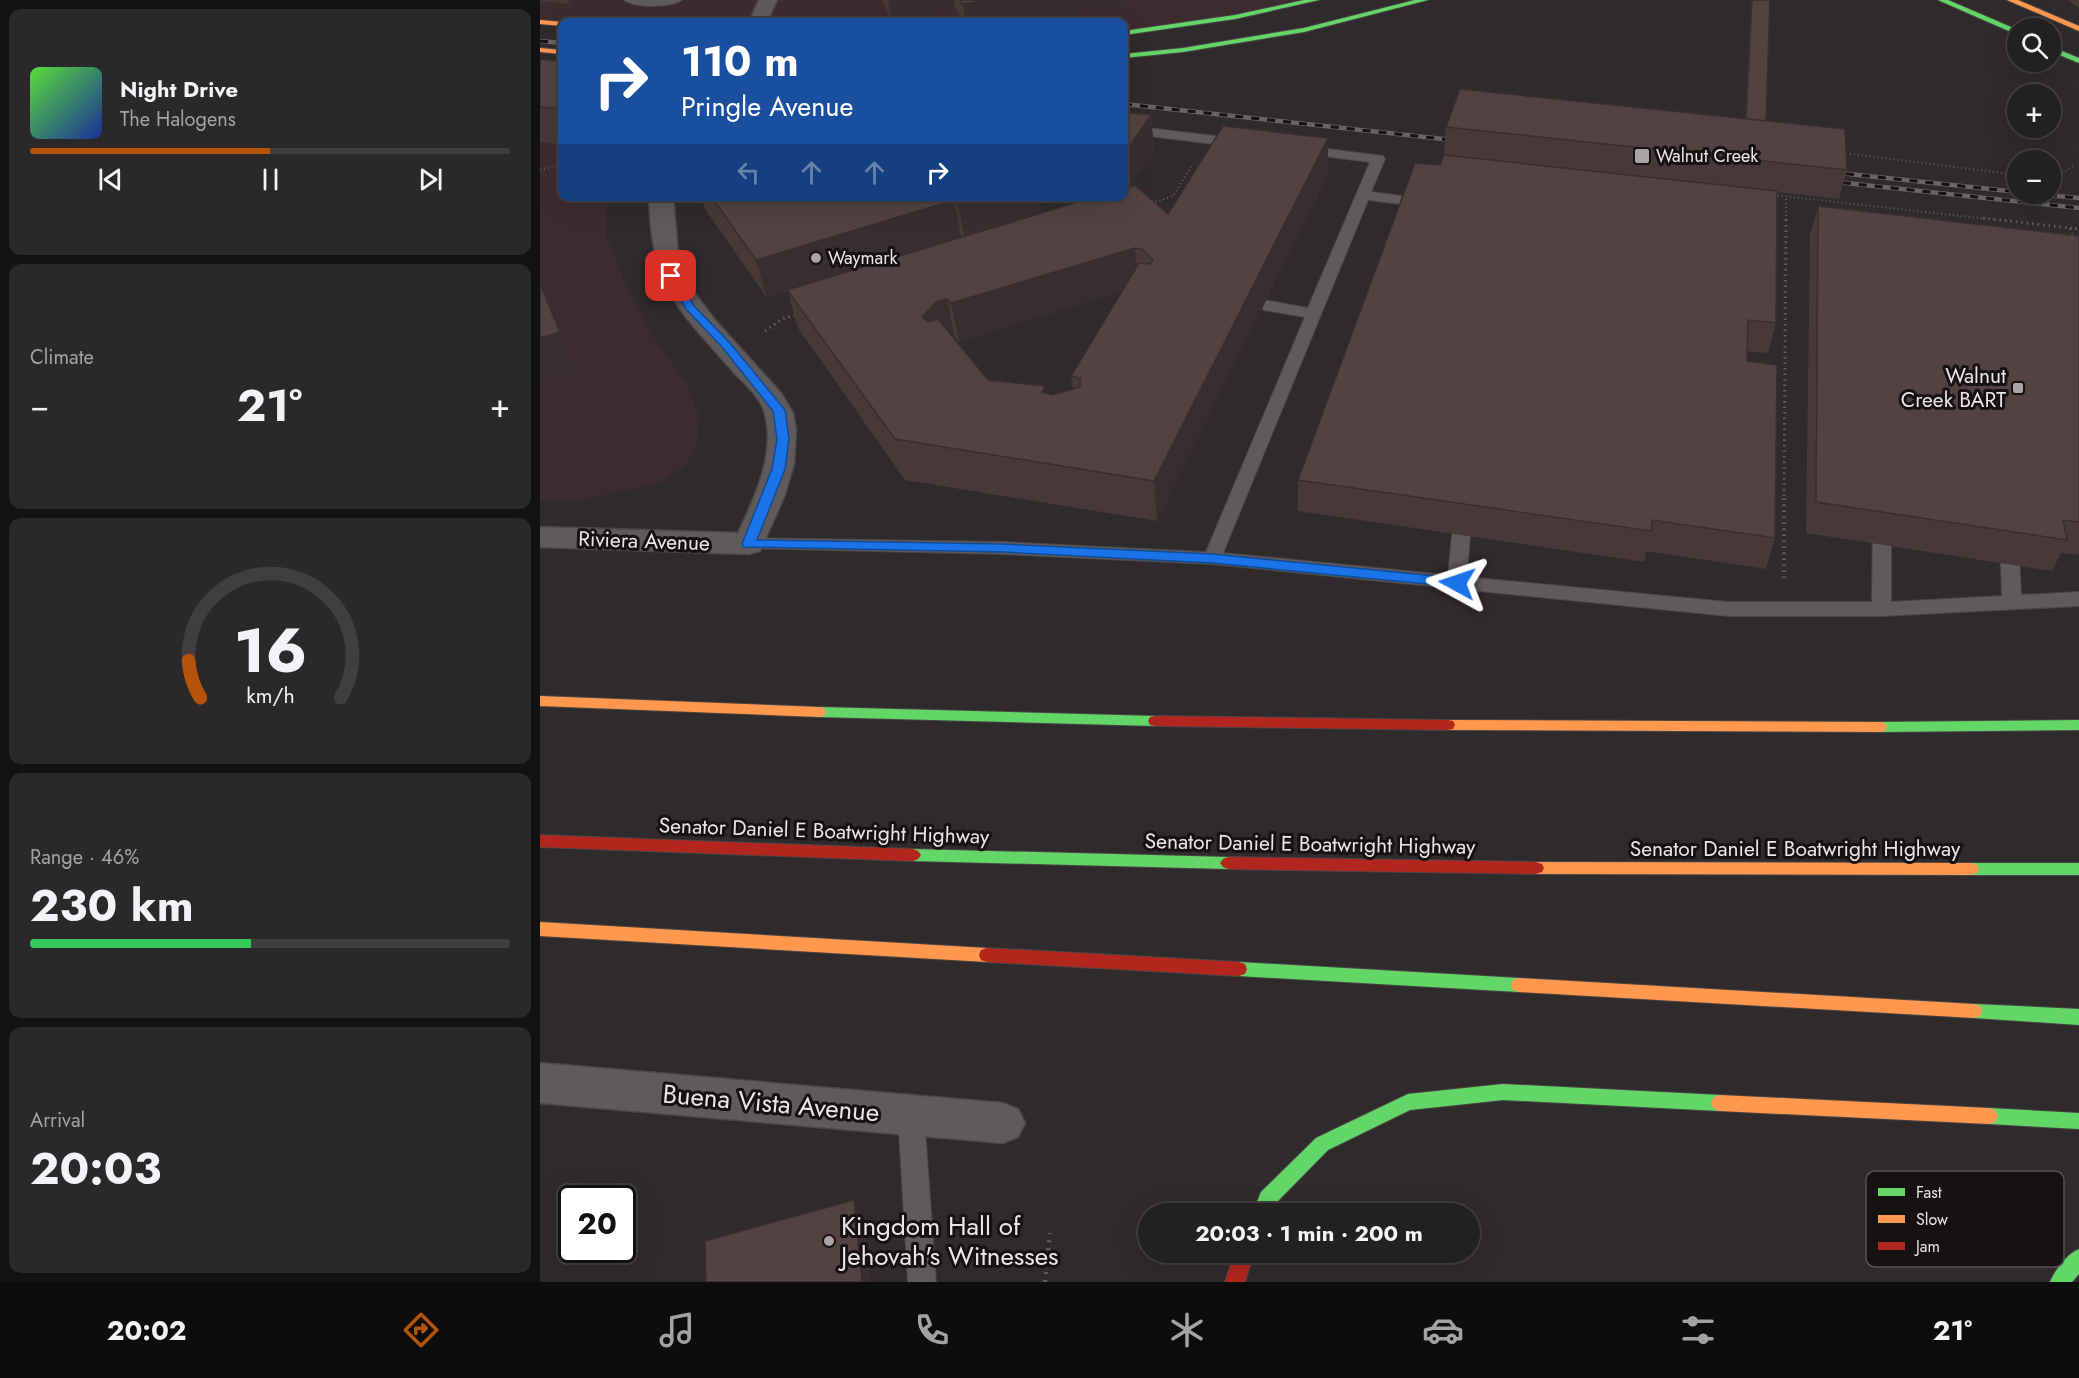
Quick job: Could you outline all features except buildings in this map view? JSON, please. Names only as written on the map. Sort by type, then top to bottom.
[{"type":"main road","points":[[1128,32],[1235,17],[1315,0]]},
{"type":"main road","points":[[1128,56],[1183,50],[1304,30],[1424,0]]},
{"type":"main road","points":[[1942,0],[2007,28]]},
{"type":"main road","points":[[2010,0],[2079,29]]},
{"type":"main road","points":[[540,22],[558,24]]},
{"type":"main road","points":[[540,50],[558,52]]},
{"type":"main road","points":[[2061,53],[2079,61]]},
{"type":"main road","points":[[540,701],[954,717],[1165,721],[1605,726],[2079,725]]},
{"type":"main road","name":"Senator Daniel E Boatwright Highway","points":[[540,841],[988,858],[1223,864],[1659,870],[2079,869]]},
{"type":"main road","points":[[540,929],[2079,1017]]},
{"type":"main road","points":[[1266,1203],[1268,1198],[1322,1144],[1408,1102],[1503,1092],[2079,1120]]},
{"type":"main road","points":[[2060,1282],[2079,1259]]},
{"type":"main road","points":[[1235,1282],[1241,1263]]},
{"type":"street","points":[[760,18],[768,0]]},
{"type":"street","points":[[661,201],[663,244],[671,276],[690,307],[726,345],[779,410],[783,439],[778,469],[749,544]]},
{"type":"street","name":"Riviera Avenue","points":[[540,537],[749,544]]},
{"type":"street","name":"Buena Vista Avenue","points":[[540,1083],[1003,1123]]},
{"type":"lane","points":[[630,0],[676,0]]},
{"type":"lane","points":[[1128,129],[1254,145]]},
{"type":"lane","points":[[1212,558],[1378,159],[1288,149]]},
{"type":"lane","points":[[1363,195],[1410,201]]},
{"type":"lane","points":[[1264,305],[1314,314]]},
{"type":"lane","points":[[1881,503],[1883,545],[1881,609]]},
{"type":"lane","points":[[2007,522],[2012,565],[2012,602]]},
{"type":"lane","points":[[1457,583],[1461,535]]},
{"type":"lane","points":[[749,544],[1002,548],[1212,558],[1728,609],[1881,609],[2079,599]]},
{"type":"lane","points":[[911,1115],[922,1282]]},
{"type":"path","points":[[1840,153],[2007,173]]},
{"type":"path","points":[[1142,205],[1173,196],[1193,162]]},
{"type":"path","points":[[540,170],[558,165]]},
{"type":"path","points":[[2061,173],[2074,165]]},
{"type":"path","points":[[1763,193],[2079,229]]},
{"type":"path","points":[[1784,609],[1786,196]]},
{"type":"path","points":[[1826,200],[1826,209]]},
{"type":"path","points":[[2070,228],[2076,249]]},
{"type":"path","points":[[765,331],[782,319],[804,312]]},
{"type":"path","points":[[1045,1282],[1050,1233]]},
{"type":"shaded area","points":[[540,0],[1315,0],[1128,32],[1128,18],[558,18],[558,24],[540,22]]},
{"type":"shaded area","points":[[540,86],[558,88],[558,201],[608,201],[606,236],[625,282],[652,334],[686,383],[700,419],[695,449],[684,467],[658,483],[582,500],[540,500]]},
{"type":"railway","points":[[540,41],[558,43]]},
{"type":"railway","points":[[1128,104],[1461,141]]},
{"type":"railway","points":[[1830,172],[2007,191]]},
{"type":"railway","points":[[1827,181],[2079,208]]},
{"type":"railway","points":[[2061,196],[2079,198]]},
{"type":"traffic: fast","points":[[1128,32],[1235,17],[1315,0]]},
{"type":"traffic: fast","points":[[1128,56],[1183,50],[1304,30],[1424,0]]},
{"type":"traffic: fast","points":[[1942,0],[2007,28]]},
{"type":"traffic: fast","points":[[2061,53],[2079,61]]},
{"type":"traffic: fast","points":[[819,712],[1155,721]]},
{"type":"traffic: fast","points":[[1880,727],[2079,725]]},
{"type":"traffic: fast","points":[[913,855],[1228,863]]},
{"type":"traffic: fast","points":[[1971,869],[2079,869]]},
{"type":"traffic: fast","points":[[1239,969],[1519,985]]},
{"type":"traffic: fast","points":[[1974,1011],[2079,1017]]},
{"type":"traffic: fast","points":[[1266,1203],[1268,1198],[1322,1144],[1408,1102],[1503,1092],[1720,1103]]},
{"type":"traffic: fast","points":[[1989,1116],[2079,1121]]},
{"type":"traffic: fast","points":[[2060,1282],[2079,1259]]},
{"type":"traffic: slow","points":[[2011,0],[2079,29]]},
{"type":"traffic: slow","points":[[540,22],[558,24]]},
{"type":"traffic: slow","points":[[540,50],[558,52]]},
{"type":"traffic: slow","points":[[540,701],[819,712]]},
{"type":"traffic: slow","points":[[1448,725],[1880,727]]},
{"type":"traffic: slow","points":[[1536,868],[1971,869]]},
{"type":"traffic: slow","points":[[540,929],[987,955]]},
{"type":"traffic: slow","points":[[1519,985],[1974,1011]]},
{"type":"traffic: slow","points":[[1720,1103],[1989,1116]]},
{"type":"traffic: jam","points":[[1155,721],[1448,725]]},
{"type":"traffic: jam","points":[[540,841],[913,855]]},
{"type":"traffic: jam","points":[[1228,863],[1536,868]]},
{"type":"traffic: jam","points":[[987,955],[1239,969]]},
{"type":"traffic: jam","points":[[1235,1282],[1241,1263]]},
{"type":"place","name":"Walnut Creek","points":[[1642,156]]},
{"type":"place","name":"Waymark","points":[[816,258]]},
{"type":"place","name":"Walnut Creek BART","points":[[2018,388]]},
{"type":"place","name":"Kingdom Hall of Jehovah's Witnesses","points":[[829,1241]]},
{"type":"route","points":[[671,276],[690,307],[726,345],[779,410],[783,439],[778,469],[749,544],[1002,548],[1212,558],[1457,583]]}]
